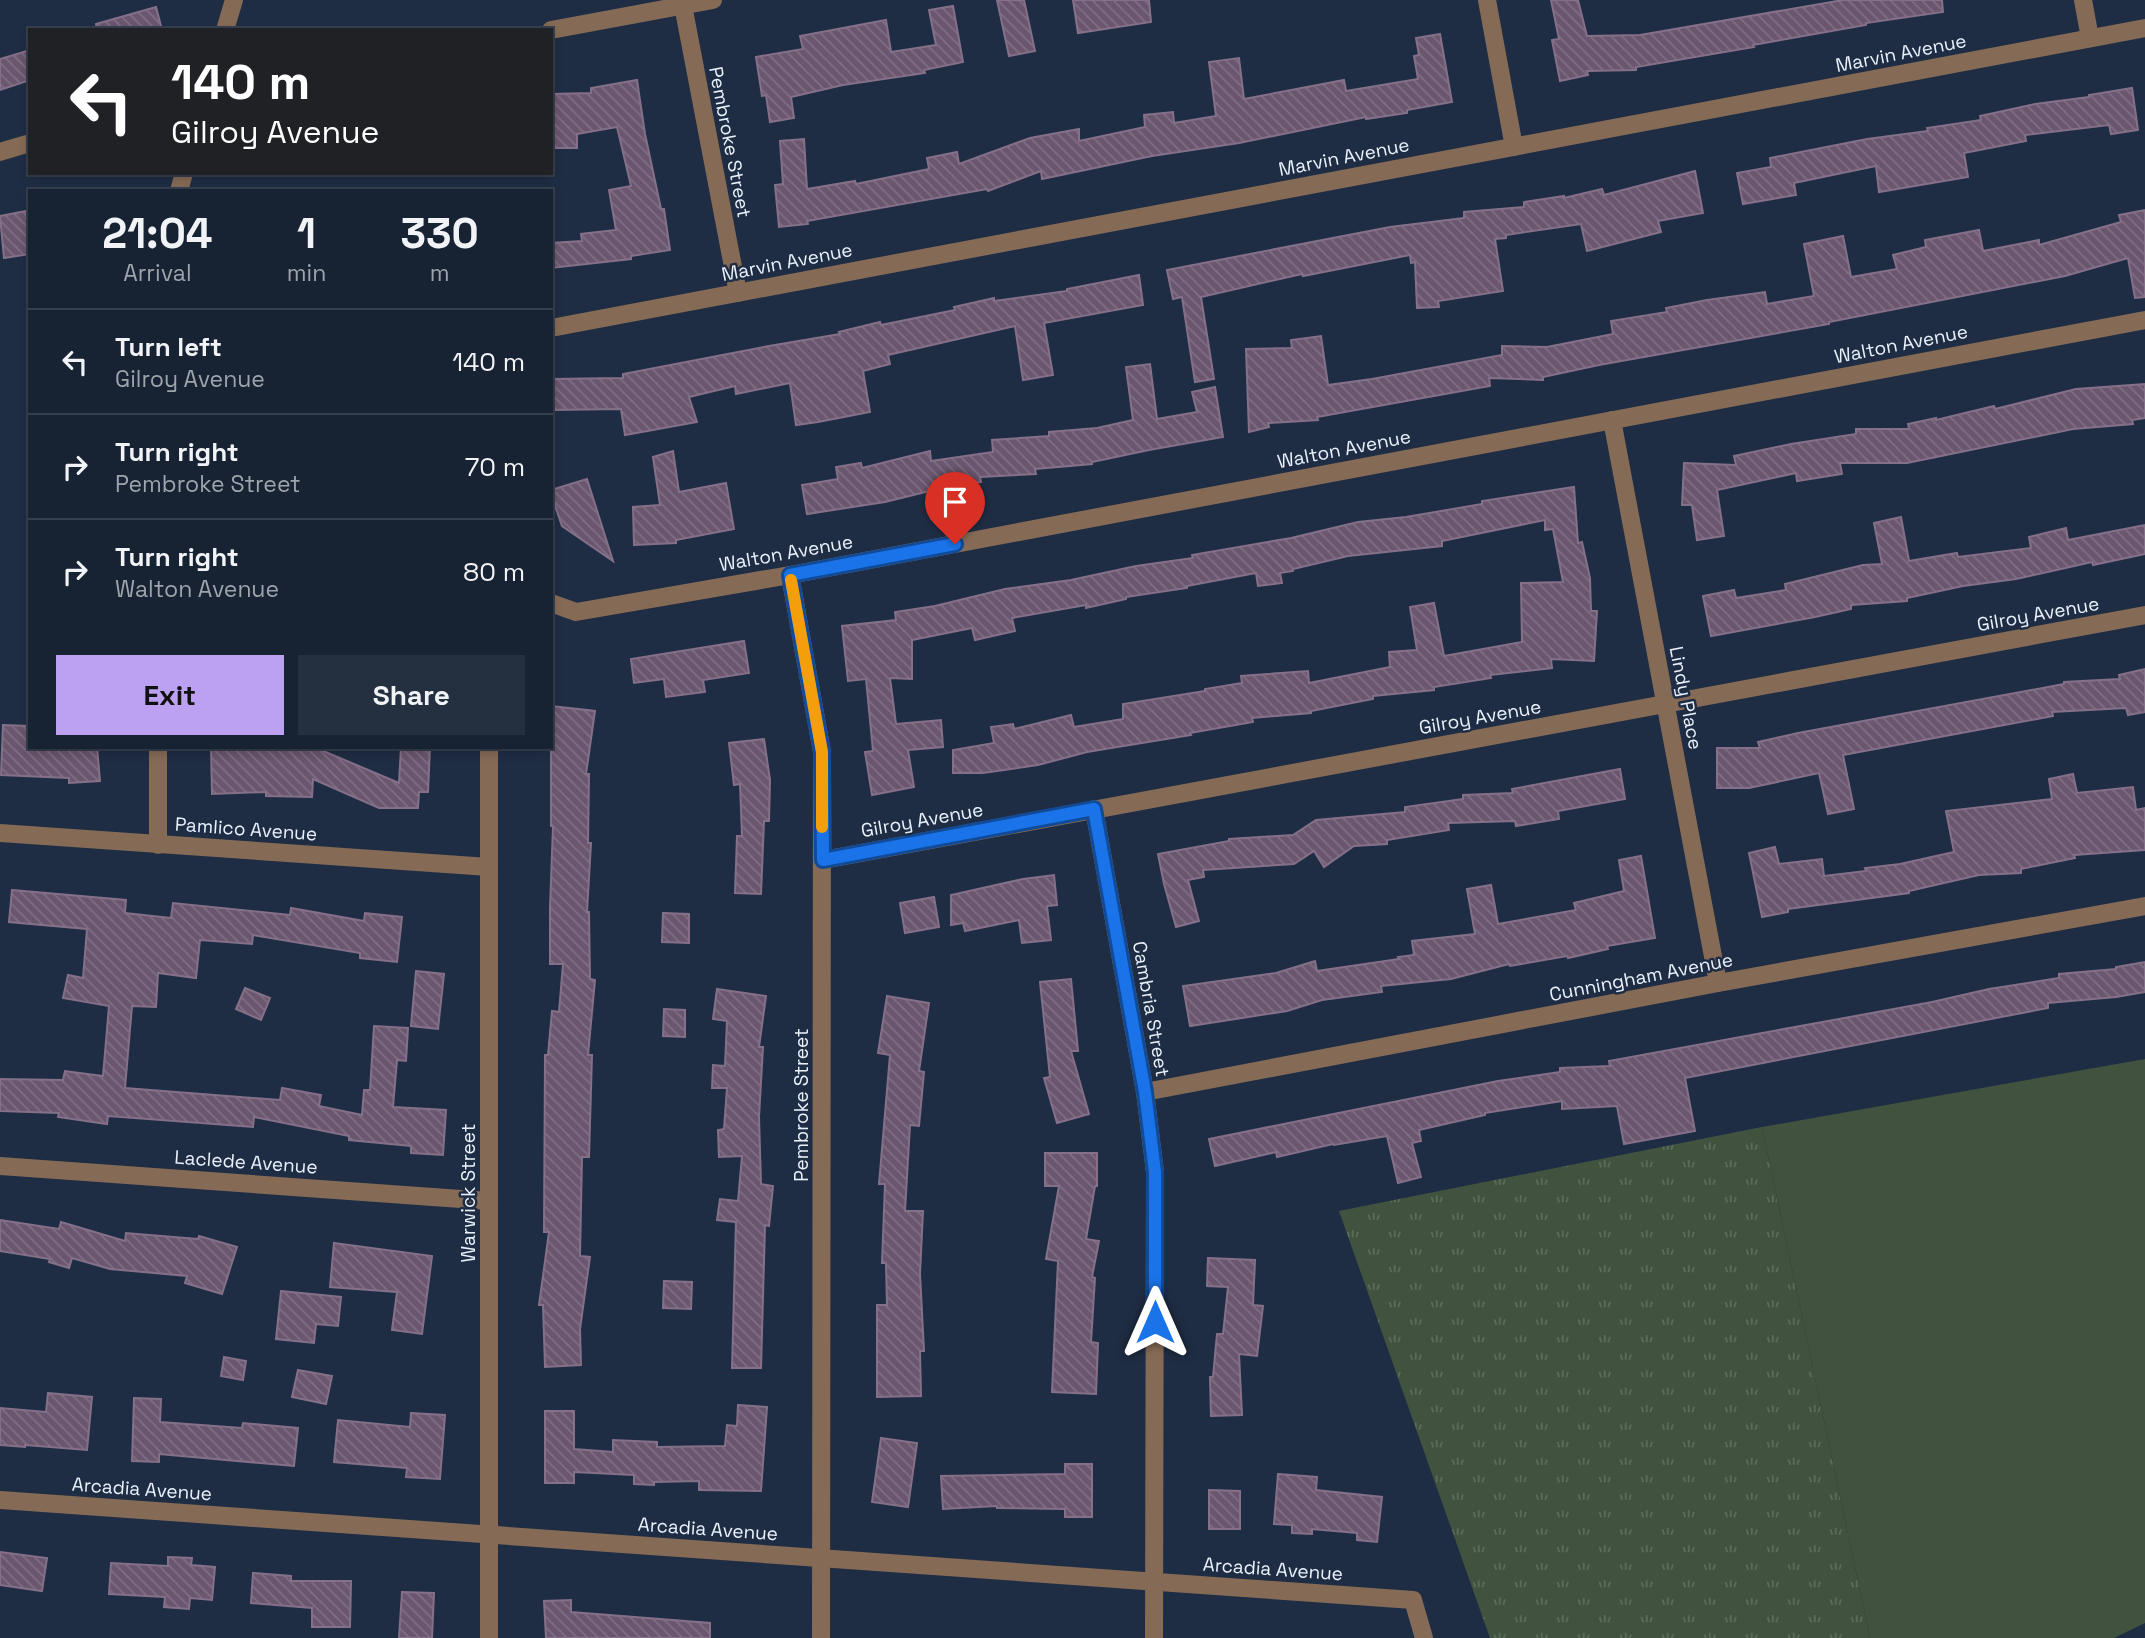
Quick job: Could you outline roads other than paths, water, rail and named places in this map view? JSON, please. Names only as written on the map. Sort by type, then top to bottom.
[{"type":"street","points":[[226,28],[234,0]]},
{"type":"street","points":[[553,30],[682,3],[713,0]]},
{"type":"street","points":[[1486,0],[1514,147]]},
{"type":"street","points":[[2083,0],[2090,38]]},
{"type":"street","name":"Pembroke Street","points":[[682,3],[738,293]]},
{"type":"street","name":"Marvin Avenue","points":[[553,328],[2145,28]]},
{"type":"street","points":[[0,152],[28,145]]},
{"type":"street","name":"Walton Avenue","points":[[553,604],[576,612],[790,575],[2145,320]]},
{"type":"street","name":"Lindy Place","points":[[1612,419],[1718,983]]},
{"type":"street","name":"Pembroke Street","points":[[790,575],[822,752],[821,1638]]},
{"type":"street","name":"Gilroy Avenue","points":[[823,860],[2145,615]]},
{"type":"street","points":[[158,749],[158,845]]},
{"type":"street","name":"Warwick Street","points":[[489,749],[489,1638]]},
{"type":"street","name":"Cambria Street","points":[[1094,809],[1145,1092],[1155,1172],[1154,1638]]},
{"type":"street","name":"Pamlico Avenue","points":[[0,833],[489,867]]},
{"type":"street","name":"Cunningham Avenue","points":[[1145,1092],[1718,983],[2145,906]]},
{"type":"street","name":"Laclede Avenue","points":[[0,1166],[489,1201]]},
{"type":"street","name":"Arcadia Avenue","points":[[0,1500],[1413,1600],[1424,1638]]}]
